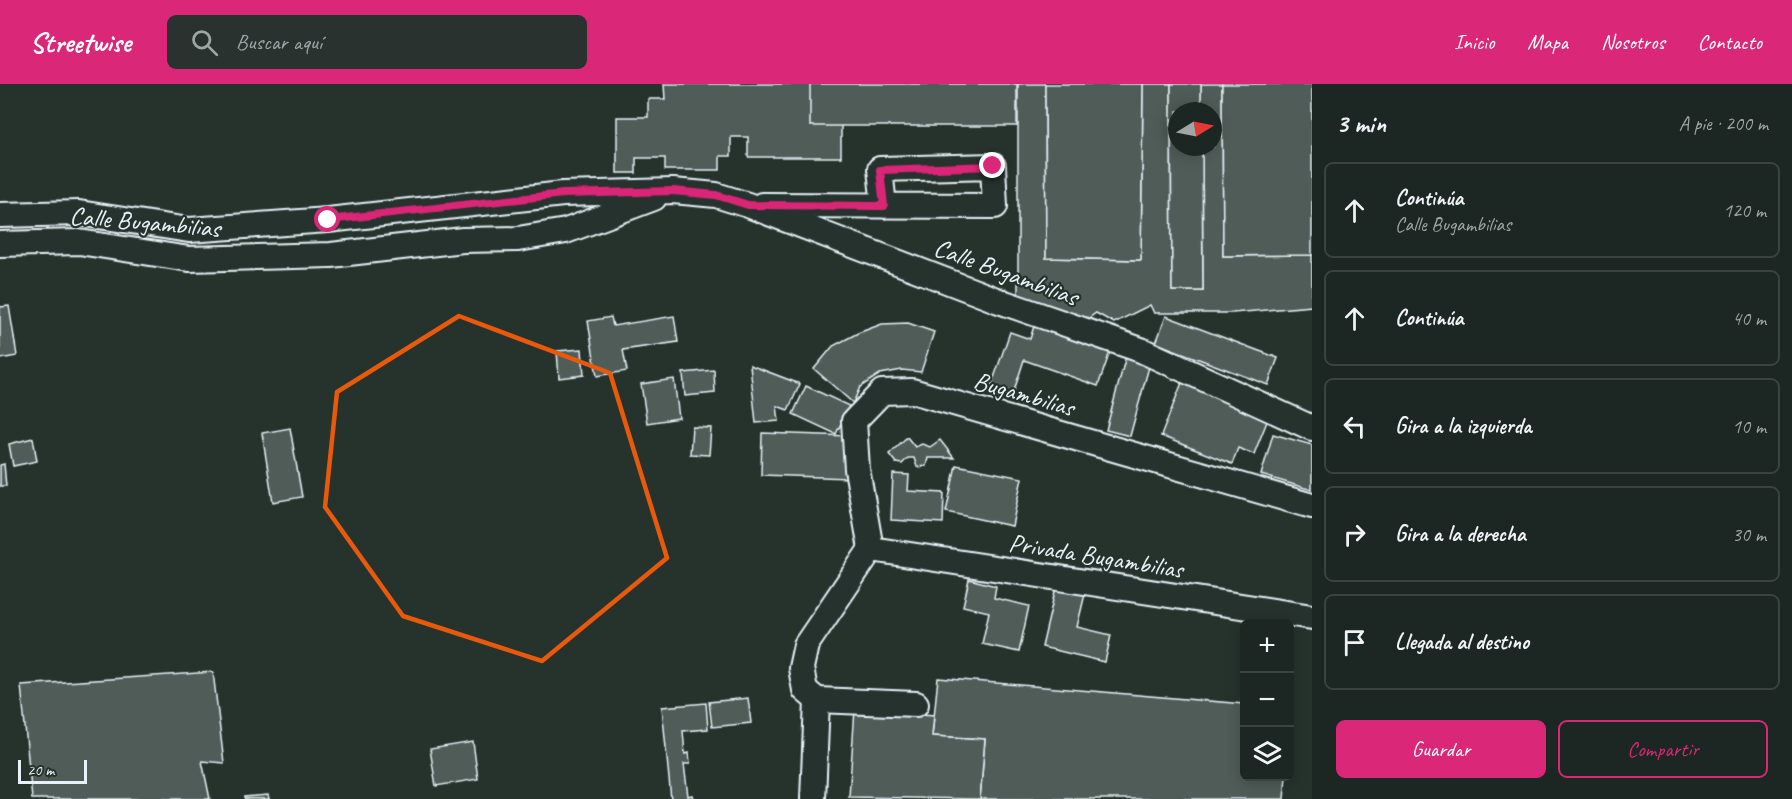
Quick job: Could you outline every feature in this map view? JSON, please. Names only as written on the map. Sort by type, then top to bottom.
[{"type":"street","name":"Calle Bugambilias","points":[[0,244],[79,242],[189,259],[331,255],[463,240],[518,239],[566,231],[673,191]]},
{"type":"street","name":"Calle Bugambilias","points":[[0,215],[79,213],[189,230],[328,220],[563,194],[673,191],[716,195],[748,205],[999,301],[1141,350],[1312,428]]},
{"type":"street","points":[[748,205],[884,206]]},
{"type":"street","points":[[189,230],[189,259]]},
{"type":"street","name":"Bugambilias","points":[[871,549],[857,469],[854,421],[882,392],[912,391],[1312,506]]},
{"type":"street","points":[[871,549],[806,645],[801,668],[805,690],[817,700],[916,704]]},
{"type":"street","name":"Privada Bugambilias","points":[[871,549],[1312,617]]},
{"type":"street","points":[[813,799],[817,700]]},
{"type":"highlighted area","points":[[459,316],[610,373],[667,558],[542,661],[403,616],[325,507],[337,392]]},
{"type":"building","points":[[664,84],[817,84],[817,116],[841,115],[841,157],[748,157],[748,137],[731,137],[731,156],[720,156],[720,170],[665,170],[665,158],[636,158],[636,173],[617,173],[617,117],[648,117],[648,99],[665,99]]},
{"type":"building","points":[[810,84],[1017,84],[1017,126],[810,126]]},
{"type":"building","points":[[1018,84],[1045,84],[1046,258],[1141,260],[1143,84],[1171,84],[1171,102],[1168,102],[1168,156],[1171,156],[1172,291],[1203,291],[1202,156],[1222,156],[1222,102],[1201,102],[1201,84],[1222,84],[1223,256],[1312,255],[1312,306],[1232,313],[1154,313],[1150,305],[1114,323],[1096,313],[1086,320],[1018,302]]},
{"type":"building","points":[[1045,84],[1143,84],[1141,260],[1046,258]]},
{"type":"building","points":[[1171,84],[1201,84],[1201,102],[1171,102]]},
{"type":"building","points":[[1222,84],[1312,84],[1312,255],[1223,256]]},
{"type":"building","points":[[1171,156],[1202,156],[1203,291],[1172,291]]},
{"type":"building","points":[[9,306],[17,356],[0,359],[0,307]]},
{"type":"building","points":[[674,316],[678,342],[623,350],[627,371],[597,376],[588,321],[611,317],[613,326]]},
{"type":"building","points":[[1166,316],[1278,358],[1268,385],[1156,343]]},
{"type":"building","points":[[908,323],[934,332],[921,372],[902,370],[880,374],[860,387],[853,403],[814,369],[833,346],[858,333],[882,324]]},
{"type":"building","points":[[1035,323],[1111,349],[1098,386],[1024,360],[1011,400],[989,392],[1010,332],[1030,339]]},
{"type":"building","points":[[582,349],[584,375],[559,378],[557,351]]},
{"type":"building","points":[[1126,356],[1150,363],[1130,436],[1106,430]]},
{"type":"building","points":[[750,365],[800,384],[788,410],[777,406],[779,421],[756,423]]},
{"type":"building","points":[[714,370],[715,393],[685,396],[683,373]]},
{"type":"building","points":[[674,379],[679,418],[647,423],[641,384]]},
{"type":"building","points":[[1183,380],[1270,414],[1254,454],[1238,448],[1232,464],[1161,436]]},
{"type":"building","points":[[806,386],[849,406],[836,434],[793,414]]},
{"type":"building","points":[[692,427],[711,428],[709,455],[690,454]]},
{"type":"building","points":[[290,428],[302,497],[273,502],[262,433]]},
{"type":"building","points":[[762,433],[851,436],[850,478],[761,475]]},
{"type":"building","points":[[1273,434],[1312,445],[1312,490],[1261,475]]},
{"type":"building","points":[[907,437],[915,447],[922,444],[930,447],[940,440],[954,458],[928,458],[926,466],[917,467],[914,458],[908,458],[902,464],[896,463],[889,454]]},
{"type":"building","points":[[33,438],[37,461],[13,466],[9,444]]},
{"type":"building","points":[[4,464],[6,486],[0,486],[0,465]]},
{"type":"building","points":[[956,465],[1022,478],[1012,526],[946,512]]},
{"type":"building","points":[[893,474],[909,475],[908,491],[944,493],[943,523],[891,520]]},
{"type":"building","points":[[969,579],[996,586],[994,598],[1029,606],[1019,652],[982,644],[989,612],[963,606]]},
{"type":"building","points":[[1056,587],[1085,594],[1077,627],[1111,635],[1105,662],[1042,647]]},
{"type":"building","points":[[213,672],[224,763],[202,761],[210,799],[32,799],[21,685]]},
{"type":"building","points":[[938,678],[1240,704],[1240,781],[1286,781],[1284,799],[980,799],[985,739],[932,736]]},
{"type":"building","points":[[748,698],[751,723],[712,727],[709,702]]},
{"type":"building","points":[[706,703],[708,729],[683,731],[685,754],[689,753],[690,764],[684,764],[688,796],[692,795],[693,799],[671,799],[662,707]]},
{"type":"building","points":[[855,709],[934,715],[932,736],[985,739],[980,799],[849,797]]},
{"type":"building","points":[[473,742],[478,779],[436,786],[430,749]]},
{"type":"building","points":[[268,795],[269,799],[245,799],[244,797]]},
{"type":"route","points":[[328,220],[563,194],[673,191],[716,195],[748,205],[884,206],[880,170],[993,166]]}]
